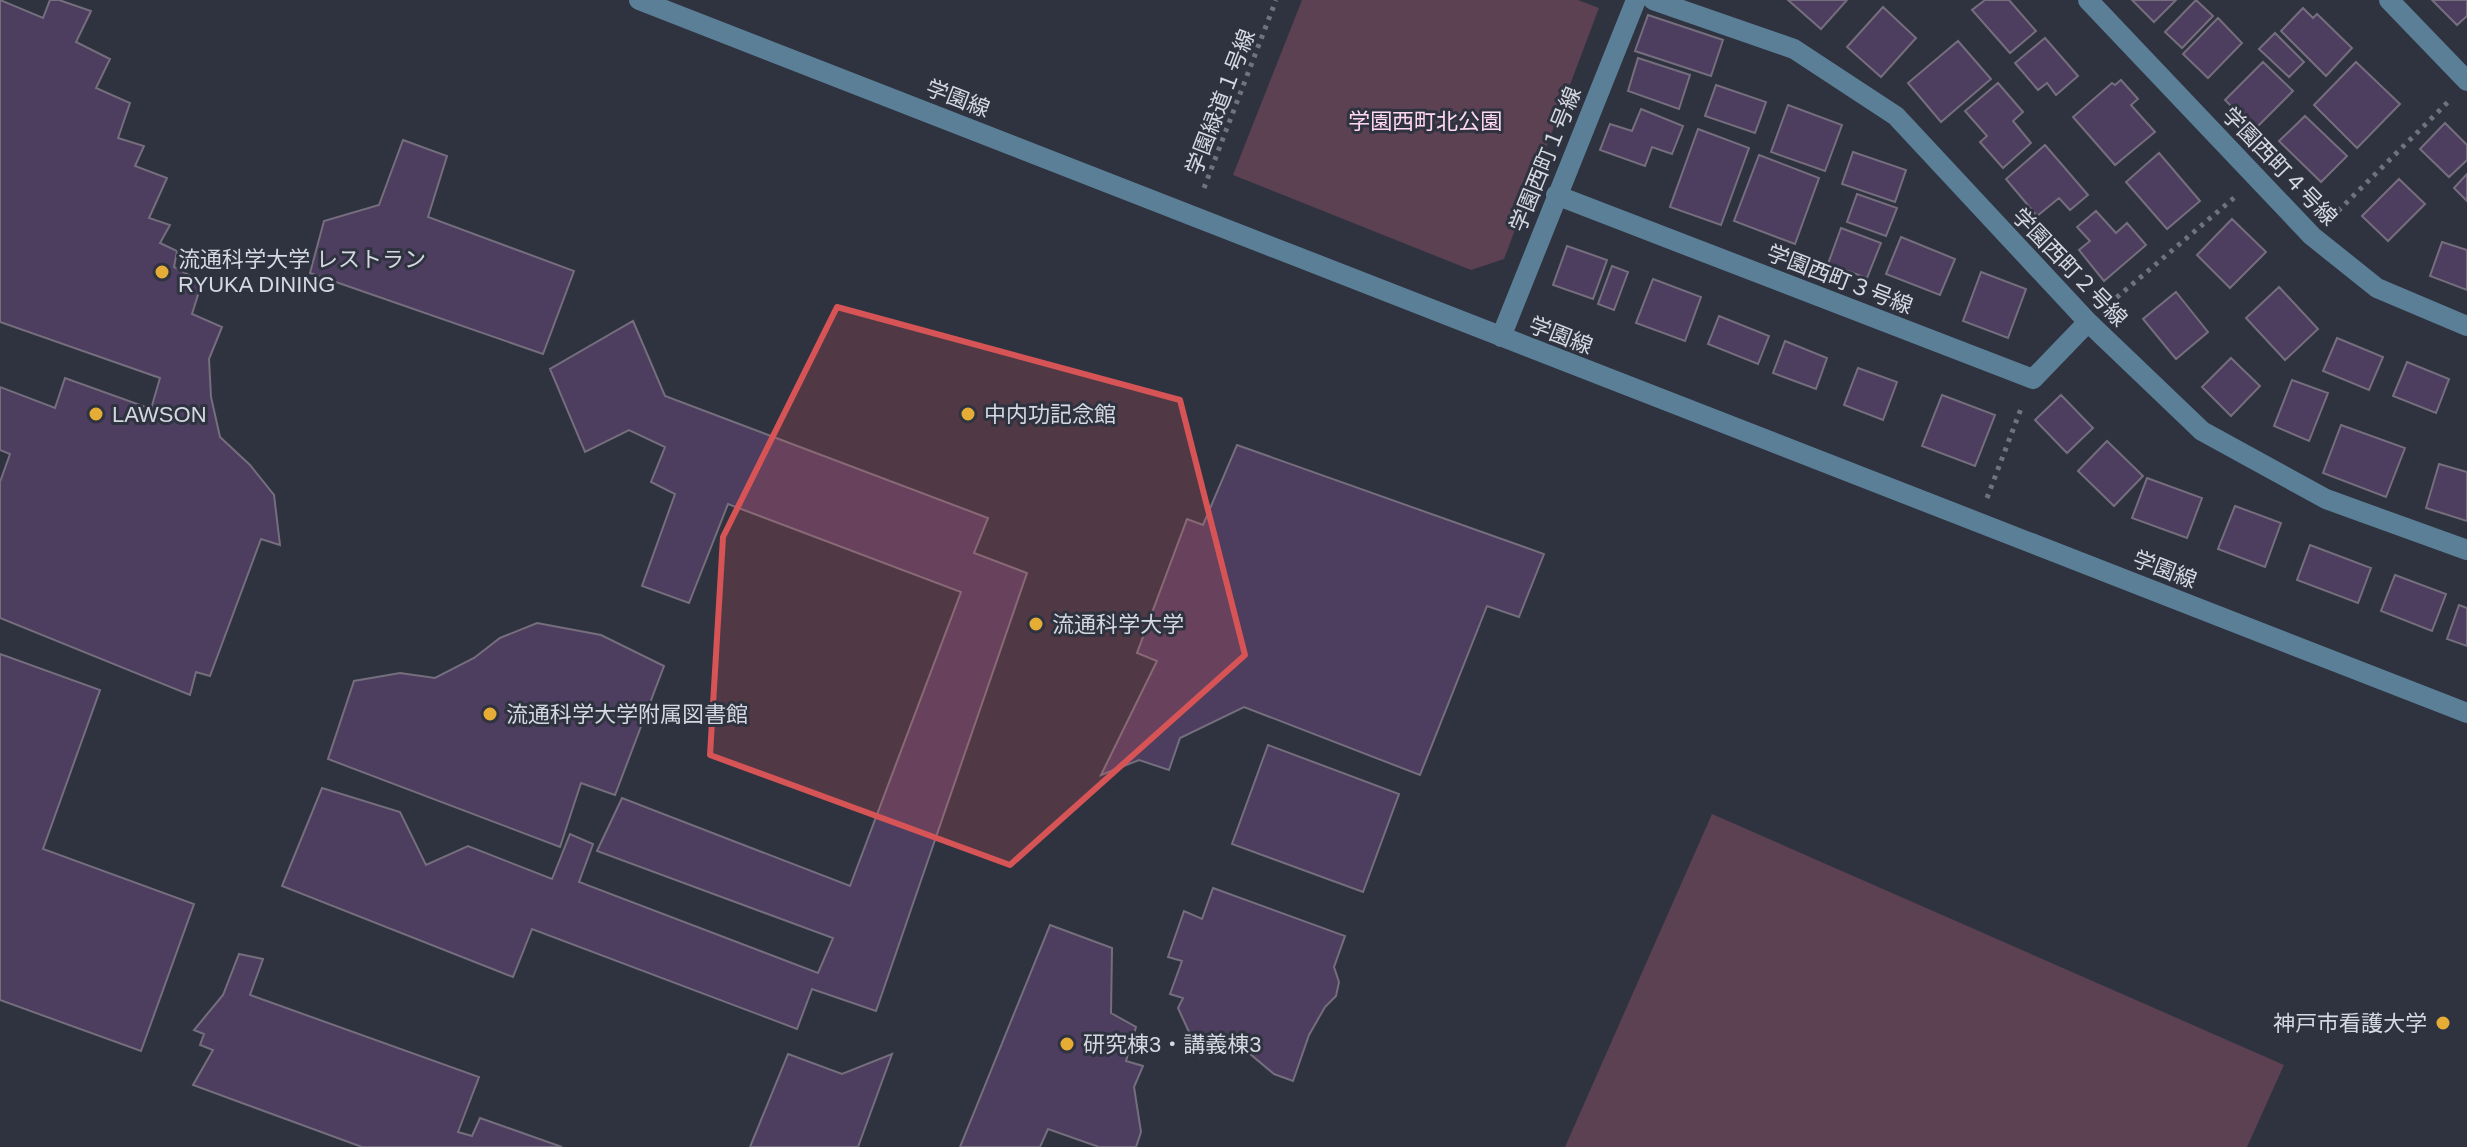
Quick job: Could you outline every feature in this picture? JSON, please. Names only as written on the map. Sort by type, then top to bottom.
[{"type":"street","name":"学園線","points":[[639,0],[2467,713]]},
{"type":"street","name":"学園西町１号線","points":[[1501,337],[1636,0]]},
{"type":"street","name":"学園西町２号線","points":[[1653,0],[1794,49],[1896,116],[2088,322],[2202,431],[2326,499],[2467,550]]},
{"type":"street","name":"学園西町４号線","points":[[2088,0],[2312,236],[2377,288],[2467,326]]},
{"type":"street","points":[[2389,0],[2462,88]]},
{"type":"street","name":"学園西町３号線","points":[[1556,195],[2033,379]]},
{"type":"street","points":[[2033,379],[2088,322]]},
{"type":"path","name":"学園緑道１号線","points":[[1194,216],[1276,0]]},
{"type":"path","points":[[2312,236],[2462,88]]},
{"type":"path","points":[[2088,322],[2257,178]]},
{"type":"path","points":[[1978,522],[2033,379]]},
{"type":"highlighted area","points":[[837,307],[1180,400],[1245,655],[1010,865],[710,755],[723,537]]},
{"type":"green space","name":"学園西町北公園","points":[[1302,0],[1578,0],[1599,8],[1504,259],[1471,270],[1233,175]]},
{"type":"green space","points":[[1712,814],[2284,1065],[2247,1147],[1565,1147]]},
{"type":"building","points":[[0,0],[43,18],[50,0],[91,11],[76,42],[110,59],[96,88],[130,103],[118,138],[144,146],[135,166],[167,178],[149,218],[170,225],[160,243],[177,251],[174,267],[202,282],[192,314],[222,327],[209,359],[211,397],[220,437],[250,465],[274,495],[280,545],[261,539],[210,676],[196,672],[190,695],[0,618],[0,482],[10,454],[0,450],[0,387],[55,408],[65,378],[151,409],[160,378],[0,322]]},
{"type":"building","points":[[1788,0],[1847,0],[1821,29]]},
{"type":"building","points":[[1985,0],[2009,0],[2036,31],[2010,53],[1972,10]]},
{"type":"building","points":[[2132,0],[2176,0],[2154,22]]},
{"type":"building","points":[[2196,0],[2213,16],[2182,48],[2165,32]]},
{"type":"building","points":[[2432,0],[2467,0],[2467,16],[2457,25]]},
{"type":"building","points":[[1883,7],[1916,38],[1881,77],[1847,47]]},
{"type":"building","points":[[2303,8],[2313,18],[2317,14],[2352,48],[2326,76],[2281,31]]},
{"type":"building","points":[[1648,15],[1723,40],[1711,76],[1635,51]]},
{"type":"building","points":[[2218,18],[2242,43],[2208,78],[2183,54]]},
{"type":"building","points":[[2275,33],[2304,62],[2289,77],[2259,49]]},
{"type":"building","points":[[2045,38],[2078,76],[2056,95],[2047,83],[2038,90],[2015,63]]},
{"type":"building","points":[[1958,41],[1991,79],[1941,122],[1908,83]]},
{"type":"building","points":[[1638,58],[1690,75],[1679,109],[1628,91]]},
{"type":"building","points":[[2263,62],[2293,91],[2255,129],[2225,100]]},
{"type":"building","points":[[2356,62],[2400,104],[2357,148],[2314,105]]},
{"type":"building","points":[[2121,80],[2138,99],[2131,105],[2155,132],[2115,165],[2073,117],[2112,83],[2115,85]]},
{"type":"building","points":[[1998,83],[2023,112],[2013,121],[2031,143],[2003,168],[1980,142],[1987,136],[1965,111]]},
{"type":"building","points":[[1716,85],[1766,102],[1755,133],[1705,116]]},
{"type":"building","points":[[1788,105],[1842,125],[1825,171],[1771,152]]},
{"type":"building","points":[[1641,109],[1683,126],[1672,154],[1652,147],[1645,166],[1600,150],[1610,124],[1632,131]]},
{"type":"building","points":[[2305,116],[2347,156],[2321,182],[2279,141]]},
{"type":"building","points":[[2445,123],[2467,145],[2467,160],[2449,177],[2420,149]]},
{"type":"building","points":[[1698,129],[1749,148],[1721,225],[1670,207]]},
{"type":"building","points":[[403,140],[447,156],[428,217],[574,271],[543,354],[310,273],[324,221],[379,205]]},
{"type":"building","points":[[2045,145],[2088,195],[2070,210],[2059,198],[2037,216],[2006,179]]},
{"type":"building","points":[[1853,152],[1906,170],[1895,202],[1842,184]]},
{"type":"building","points":[[2159,153],[2200,201],[2167,229],[2126,182]]},
{"type":"building","points":[[1759,155],[1819,178],[1795,244],[1734,221]]},
{"type":"building","points":[[2467,174],[2467,201],[2454,188]]},
{"type":"building","points":[[2399,179],[2425,204],[2388,241],[2362,216]]},
{"type":"building","points":[[1857,194],[1897,208],[1886,236],[1847,222]]},
{"type":"building","points":[[2096,211],[2116,233],[2127,223],[2146,245],[2104,281],[2079,250],[2090,241],[2077,227]]},
{"type":"building","points":[[2232,219],[2266,252],[2230,288],[2197,255]]},
{"type":"building","points":[[1841,228],[1881,243],[1867,278],[1828,264]]},
{"type":"building","points":[[1901,237],[1955,259],[1940,295],[1886,274]]},
{"type":"building","points":[[2442,242],[2467,250],[2467,290],[2430,276]]},
{"type":"building","points":[[1567,246],[1607,260],[1593,299],[1553,285]]},
{"type":"building","points":[[1612,266],[1628,272],[1614,310],[1598,304]]},
{"type":"building","points":[[1981,272],[2026,289],[2008,338],[1963,321]]},
{"type":"building","points":[[1653,279],[1701,297],[1685,341],[1636,323]]},
{"type":"building","points":[[2279,287],[2318,329],[2285,360],[2246,318]]},
{"type":"building","points":[[2176,292],[2208,332],[2176,359],[2143,319]]},
{"type":"building","points":[[1719,316],[1769,336],[1758,364],[1708,344]]},
{"type":"building","points":[[633,321],[665,396],[988,518],[974,553],[1027,573],[876,1011],[812,989],[797,1029],[532,929],[513,977],[282,886],[322,788],[400,812],[426,865],[468,846],[552,879],[570,834],[593,844],[579,882],[818,973],[833,938],[597,851],[622,798],[850,886],[961,592],[728,504],[689,603],[642,586],[675,494],[651,482],[665,447],[629,430],[585,452],[550,369]]},
{"type":"building","points":[[2337,338],[2383,357],[2369,390],[2323,371]]},
{"type":"building","points":[[1785,341],[1827,358],[1816,389],[1773,373]]},
{"type":"building","points":[[2231,358],[2260,386],[2231,416],[2202,387]]},
{"type":"building","points":[[2407,362],[2449,379],[2436,413],[2393,396]]},
{"type":"building","points":[[1858,368],[1897,382],[1883,420],[1844,405]]},
{"type":"building","points":[[2292,380],[2328,393],[2309,441],[2274,426]]},
{"type":"building","points":[[1942,395],[1995,415],[1975,466],[1922,446]]},
{"type":"building","points":[[2061,395],[2093,428],[2067,453],[2035,420]]},
{"type":"building","points":[[2341,425],[2405,448],[2386,497],[2323,473]]},
{"type":"building","points":[[2107,441],[2143,476],[2114,506],[2078,471]]},
{"type":"building","points":[[1237,445],[1544,554],[1519,617],[1487,606],[1420,775],[1244,707],[1180,738],[1169,770],[1139,760],[1101,775],[1157,661],[1137,653],[1187,519],[1203,525]]},
{"type":"building","points":[[2439,464],[2467,472],[2467,521],[2426,508]]},
{"type":"building","points":[[2147,478],[2202,498],[2187,538],[2132,518]]},
{"type":"building","points":[[2235,506],[2281,523],[2265,567],[2218,549]]},
{"type":"building","points":[[2310,545],[2371,568],[2358,603],[2297,580]]},
{"type":"building","points":[[2395,575],[2446,594],[2432,631],[2381,611]]},
{"type":"building","points":[[2459,605],[2467,608],[2467,646],[2447,639]]},
{"type":"building","points":[[537,623],[601,635],[664,666],[615,795],[581,783],[560,847],[328,759],[354,681],[400,673],[435,678],[474,658],[500,638]]},
{"type":"building","points":[[0,654],[100,690],[43,849],[194,904],[141,1051],[0,1000]]},
{"type":"building","points":[[1268,745],[1399,794],[1363,892],[1232,844]]},
{"type":"building","points":[[1213,888],[1345,936],[1334,967],[1339,982],[1336,996],[1325,1007],[1309,1035],[1293,1081],[1274,1074],[1244,1049],[1230,1044],[1214,1046],[1200,1056],[1178,1008],[1183,998],[1170,994],[1182,961],[1168,957],[1184,911],[1202,919]]},
{"type":"building","name":"研究棟3・講義棟3","points":[[1050,925],[1112,948],[1111,1013],[1136,1027],[1126,1061],[1143,1066],[1134,1087],[1141,1132],[1136,1147],[1099,1147],[1048,1129],[1040,1147],[960,1147]]},
{"type":"building","points":[[239,954],[263,959],[250,995],[479,1077],[458,1132],[472,1136],[480,1118],[562,1147],[362,1147],[193,1085],[213,1050],[200,1045],[204,1034],[194,1030],[223,995]]},
{"type":"building","points":[[788,1054],[842,1074],[892,1054],[858,1147],[750,1147]]},
{"type":"place","name":"流通科学大学 レストラン RYUKA DINING","points":[[162,272]]},
{"type":"place","name":"LAWSON","points":[[96,414]]},
{"type":"place","name":"中内功記念館","points":[[968,414]]},
{"type":"place","name":"流通科学大学","points":[[1036,624]]},
{"type":"place","name":"流通科学大学附属図書館","points":[[490,714]]},
{"type":"place","name":"神戸市看護大学","points":[[2443,1023]]},
{"type":"place","name":"研究棟3・講義棟3","points":[[1067,1044]]}]
